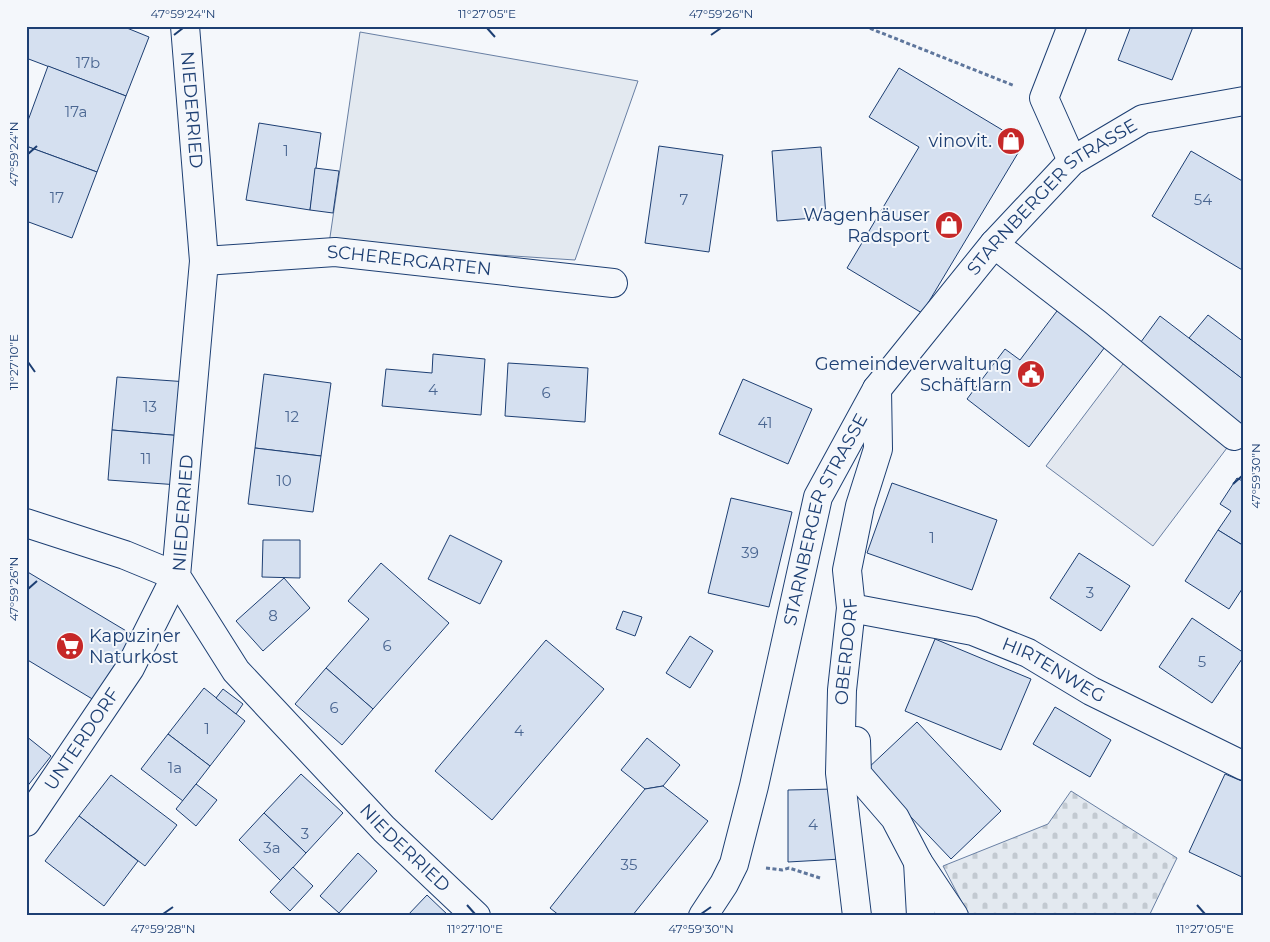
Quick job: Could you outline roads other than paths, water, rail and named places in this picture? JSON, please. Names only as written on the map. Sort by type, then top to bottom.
[{"type":"street","name":"NIEDERRIED","points":[[185,26],[204,261],[176,576],[236,671],[384,829],[476,916]]},
{"type":"street","points":[[1072,26],[1044,98],[1072,161]]},
{"type":"street","name":"STARNBERGER STRASSE","points":[[703,916],[724,884],[734,864],[754,786],[818,497],[877,389],[994,244],[1072,161],[1143,119],[1244,101]]},
{"type":"street","points":[[994,244],[1096,323],[1234,436]]},
{"type":"street","name":"SCHERERGARTEN","points":[[204,261],[335,252],[613,283]]},
{"type":"street","name":"OBERDORF","points":[[857,911],[840,773],[842,690],[851,608],[847,570],[860,506],[878,449],[877,389]]},
{"type":"street","points":[[26,523],[125,555],[176,576]]},
{"type":"street","name":"UNTERDORF","points":[[26,822],[130,668],[176,576]]},
{"type":"street","name":"HIRTENWEG","points":[[851,608],[973,630],[1028,652],[1091,690],[1244,766]]},
{"type":"street","points":[[842,690],[855,716],[857,774],[896,818],[918,862],[954,916]]},
{"type":"street","points":[[918,862],[920,916]]},
{"type":"place","name":"vinovit.","points":[[1011,141]]},
{"type":"place","name":"Wagenhäuser Radsport","points":[[949,225]]},
{"type":"place","name":"Gemeindeverwaltung Schäftlarn","points":[[1031,374]]},
{"type":"place","name":"Kapuziner Naturkost","points":[[70,646]]}]
